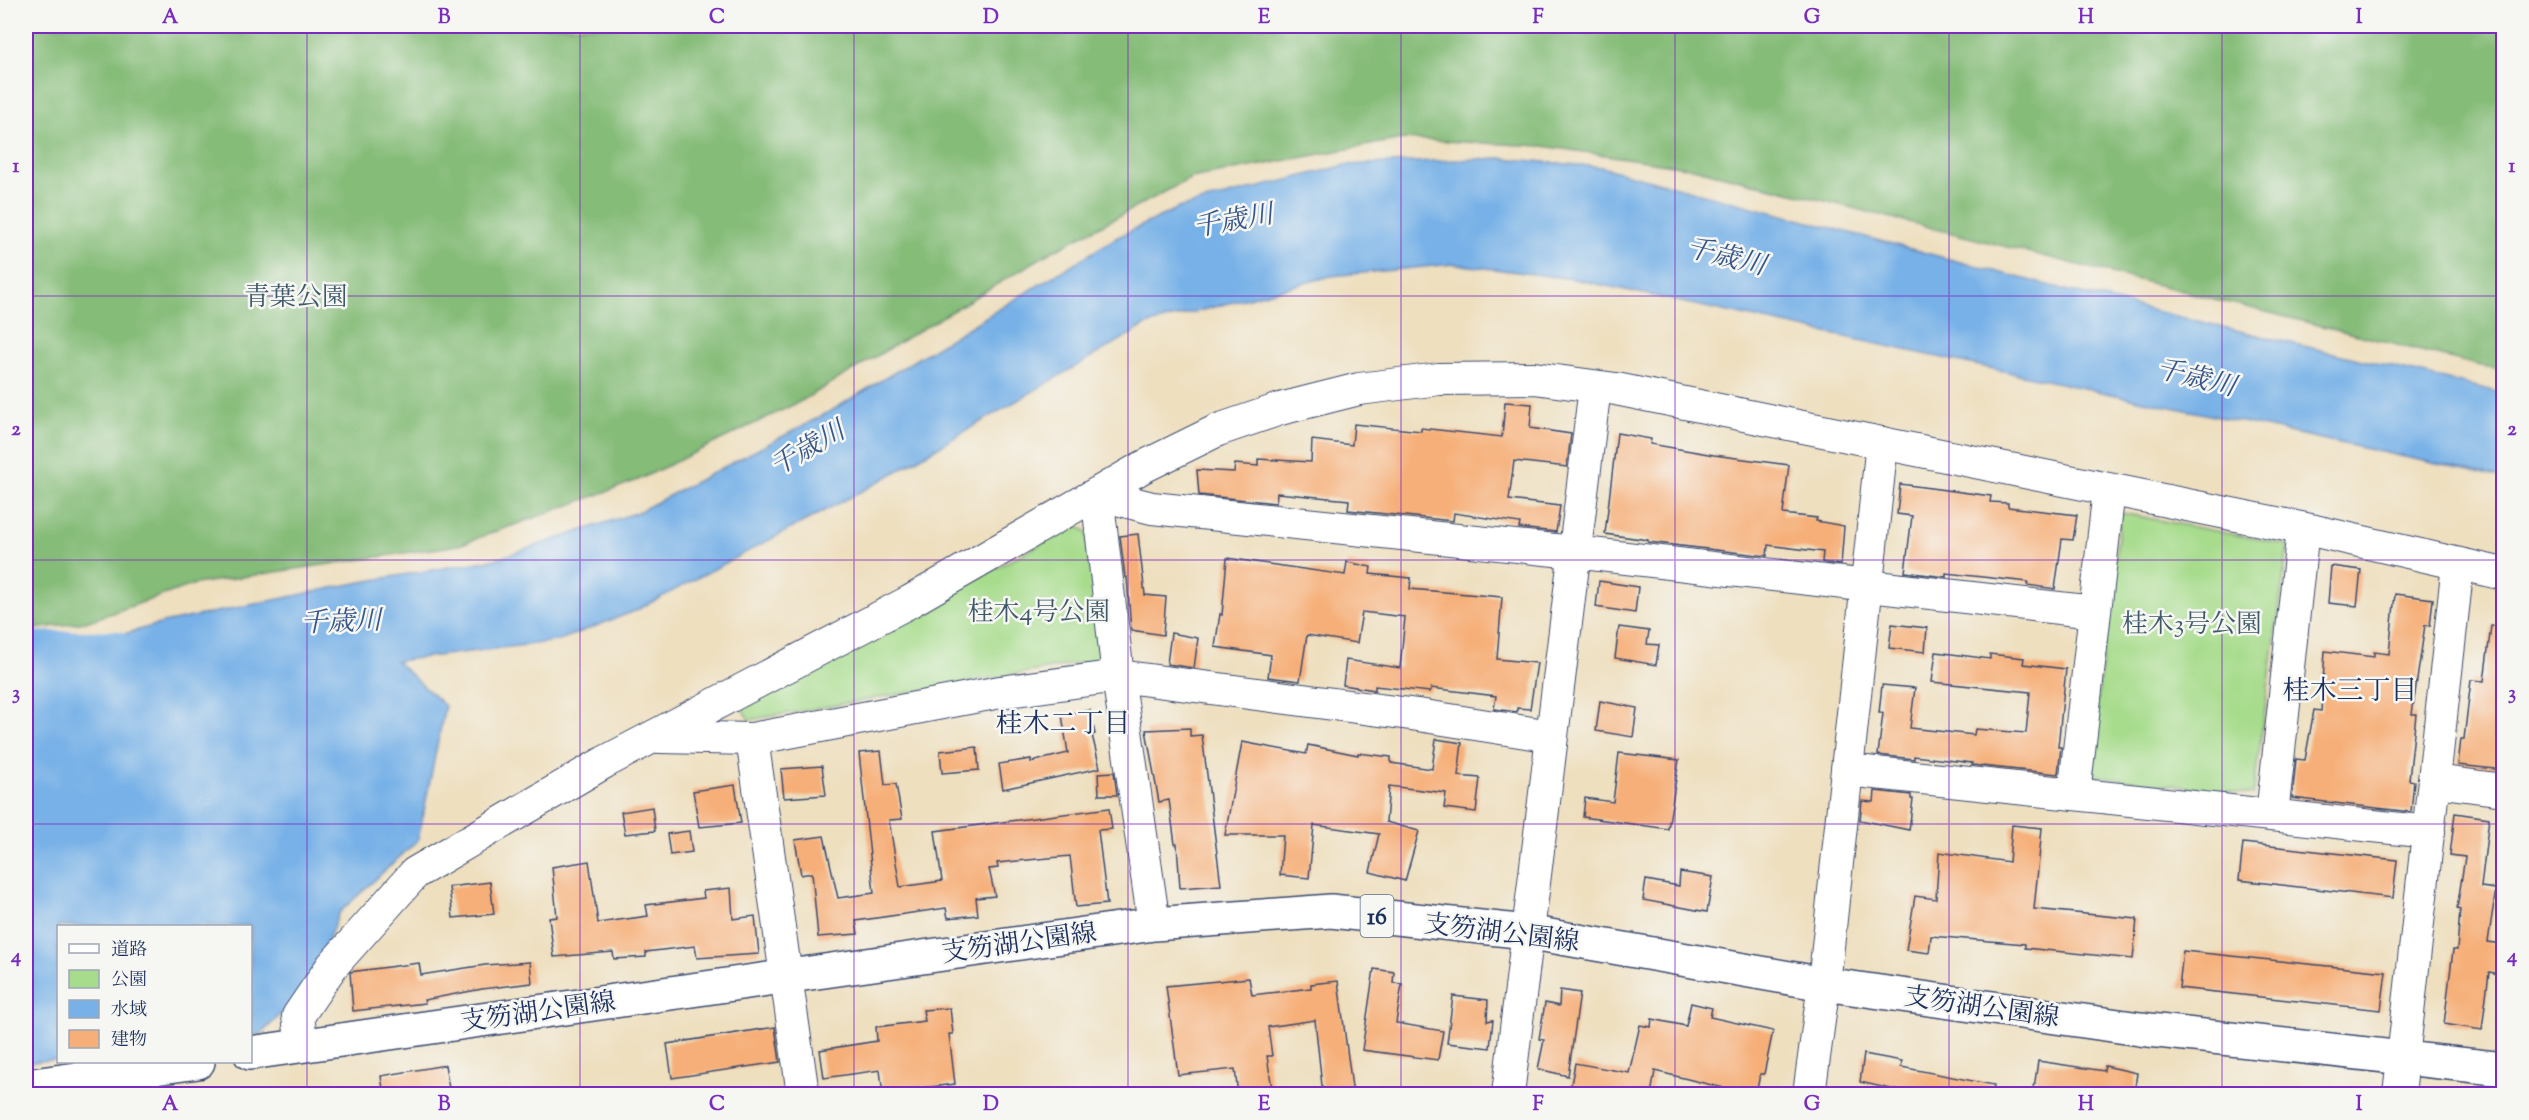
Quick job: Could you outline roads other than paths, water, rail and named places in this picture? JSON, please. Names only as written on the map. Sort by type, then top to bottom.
[{"type":"main road","name":"支笏湖公園線","points":[[252,1053],[1154,924],[1331,911],[1527,932],[1824,984],[2140,1029],[2504,1069]]},
{"type":"main road","points":[[26,1086],[120,1084],[194,1063]]},
{"type":"street","points":[[302,1045],[298,1016],[332,966],[415,873],[605,762],[909,602],[1141,468],[1218,430],[1280,409],[1359,389],[1439,378],[1534,378],[1596,387],[2109,489],[2504,574]]},
{"type":"street","points":[[1508,1095],[1596,387]]},
{"type":"street","points":[[1809,1095],[1824,984],[1882,443]]},
{"type":"street","points":[[2074,794],[2109,489]]},
{"type":"street","points":[[1097,494],[1152,508],[1574,552],[2094,612]]},
{"type":"street","points":[[1097,494],[1118,676],[1154,924]]},
{"type":"street","points":[[2272,815],[2303,529]]},
{"type":"street","points":[[2399,1095],[2458,564]]},
{"type":"street","points":[[656,737],[752,739],[1000,692],[1118,676],[1418,715],[1551,736]]},
{"type":"street","points":[[752,739],[803,1095]]},
{"type":"street","points":[[1847,770],[2429,832]]},
{"type":"street","points":[[2435,781],[2504,790]]},
{"type":"water","points":[[1501,158],[1601,167],[2070,291],[2503,393],[2503,478],[1574,279],[1454,264],[1331,276],[1146,325],[875,484],[635,611],[557,641],[396,661],[445,706],[418,840],[339,913],[311,984],[261,1034],[252,1035],[252,925],[57,925],[57,1059],[26,1063],[26,661],[163,623],[361,582],[496,559],[638,512],[831,411],[1116,238],[1178,208],[1346,165]]},
{"type":"waterway","name":"千歳川","points":[[26,654],[114,653]]},
{"type":"district","name":"桂木三丁目","points":[[2350,690]]},
{"type":"district","name":"桂木二丁目","points":[[1063,723]]},
{"type":"park label","name":"青葉公園","points":[[296,296]]},
{"type":"park label","name":"桂木4号公園","points":[[1039,611]]},
{"type":"park label","name":"桂木3号公園","points":[[2192,623]]}]
